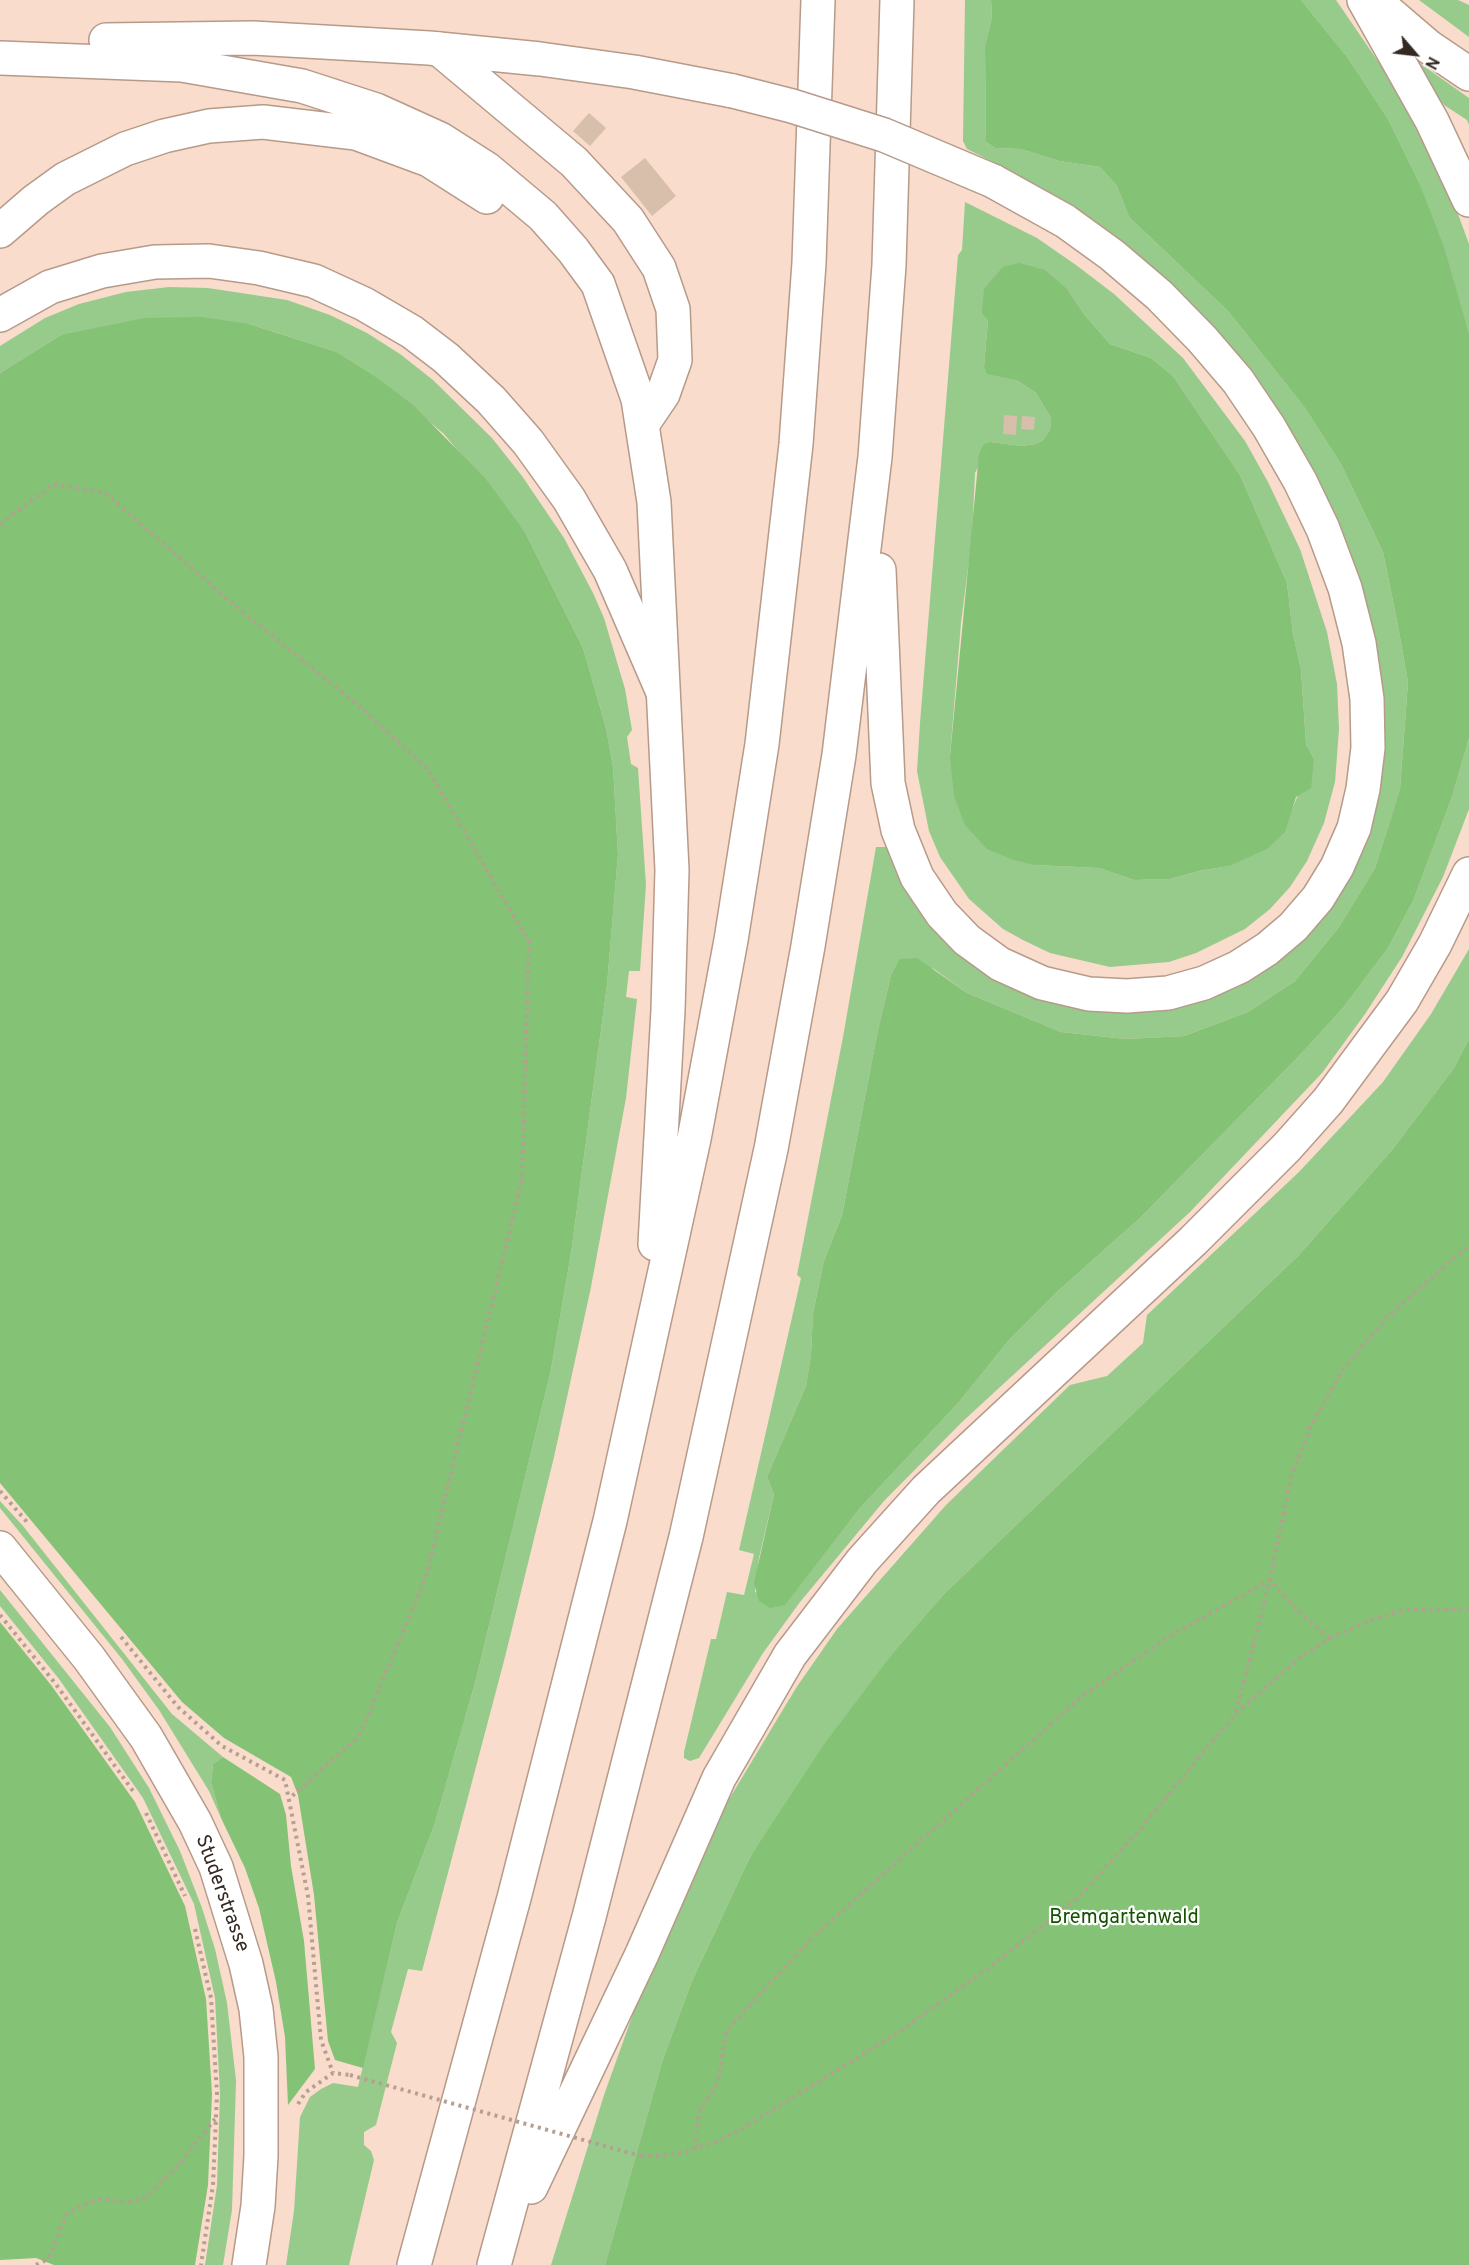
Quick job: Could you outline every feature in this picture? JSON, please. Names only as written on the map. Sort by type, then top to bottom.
[{"type":"main road","points":[[414,2265],[514,1898],[576,1657],[649,1347],[694,1139],[731,940],[762,744],[796,444],[809,263],[818,0]]},
{"type":"main road","points":[[494,2265],[651,1679],[723,1375],[771,1149],[808,946],[839,755],[874,457],[889,265],[897,73],[897,0]]},
{"type":"main road","points":[[1364,0],[1432,122],[1469,200]]},
{"type":"main road","points":[[1374,0],[1429,46],[1469,74]]},
{"type":"main road","points":[[0,57],[82,41],[180,39],[340,42],[439,49],[563,62],[733,91],[792,106],[873,132],[993,181],[1065,221],[1112,255],[1159,295],[1202,339],[1238,381],[1285,454],[1323,529],[1346,588],[1359,643],[1367,699],[1368,748],[1363,789],[1354,828],[1332,875],[1318,898],[1293,927],[1267,949],[1231,971],[1204,983],[1167,993],[1127,996],[1089,994],[1042,983],[1000,964],[967,940],[942,914],[917,877],[898,830],[888,783],[874,457]]},
{"type":"main road","points":[[439,49],[574,162],[628,220],[659,268],[673,309],[675,360],[663,394],[644,422]]},
{"type":"main road","points":[[0,57],[182,64],[239,73],[339,98],[417,128],[487,169],[543,216],[573,250],[598,284],[629,368],[644,422],[654,502],[664,694],[672,870],[672,928],[649,1347]]},
{"type":"main road","points":[[0,231],[65,179],[100,159],[164,136],[209,126],[263,122],[356,133],[429,160],[495,204],[528,232],[557,264],[618,342]]},
{"type":"main road","points":[[0,315],[50,287],[102,271],[155,262],[209,261],[260,268],[314,281],[364,304],[411,332],[446,358],[491,400],[528,441],[569,499],[610,570],[664,694]]},
{"type":"main road","points":[[494,2265],[642,1954],[719,1778],[790,1655],[862,1562],[926,1490],[1201,1233],[1287,1147],[1328,1101],[1402,1001],[1436,944],[1469,874]]},
{"type":"main road","name":"Studerstrasse","points":[[0,1548],[89,1658],[146,1737],[195,1822],[216,1867],[246,1964],[256,2010],[261,2057],[261,2156],[258,2206],[249,2265]]},
{"type":"path","points":[[0,524],[53,484],[105,493],[239,609],[354,701],[427,768],[529,942],[522,1179],[426,1577],[359,1736],[290,1798]]},
{"type":"path","points":[[1236,1713],[1270,1580],[1291,1477],[1311,1425],[1342,1371],[1387,1317],[1469,1245]]},
{"type":"path","points":[[0,1491],[28,1524]]},
{"type":"path","points":[[1270,1580],[1299,1612],[1330,1638]]},
{"type":"path","points":[[695,2149],[699,2112],[718,2082],[726,2031],[812,1938],[1081,1697],[1168,1637],[1270,1580]]},
{"type":"path","points":[[297,2109],[306,2092],[333,2073],[350,2075],[641,2156],[676,2154],[695,2149],[738,2131],[899,2032],[991,1966],[1079,1897],[1135,1835],[1236,1713],[1281,1672],[1330,1638],[1371,1620],[1403,1610],[1469,1609]]},
{"type":"path","points":[[0,1615],[55,1683],[139,1799]]},
{"type":"path","points":[[118,1634],[178,1707],[222,1746],[285,1780],[308,1896],[321,2040],[333,2073]]},
{"type":"path","points":[[144,1810],[189,1905]]},
{"type":"path","points":[[194,1926],[211,1998],[216,2118],[213,2185],[201,2265]]},
{"type":"path","points":[[36,2265],[46,2260],[51,2253],[67,2213],[97,2199],[129,2202],[144,2198],[181,2162],[216,2118]]},
{"type":"green space","points":[[965,0],[991,0],[992,17],[985,46],[986,142],[995,148],[1021,149],[1059,161],[1100,167],[1117,186],[1129,217],[1228,311],[1305,408],[1341,464],[1383,552],[1398,626],[1408,682],[1400,789],[1375,868],[1339,927],[1295,981],[1248,1012],[1184,1036],[1126,1039],[1061,1032],[967,993],[934,969],[899,959],[891,975],[878,1030],[842,1215],[824,1261],[813,1313],[811,1355],[806,1386],[767,1477],[774,1494],[759,1558],[755,1592],[785,1604],[860,1508],[959,1402],[1009,1340],[1058,1291],[1140,1218],[1343,1008],[1388,948],[1413,901],[1452,797],[1469,738],[1469,809],[1443,877],[1402,957],[1365,1014],[1322,1073],[1190,1212],[961,1423],[884,1501],[800,1602],[763,1653],[699,1758],[690,1761],[684,1758],[684,1752],[711,1639],[716,1639],[727,1592],[744,1595],[754,1554],[739,1550],[801,1278],[797,1275],[843,1037],[876,847],[887,847],[912,897],[1110,1011],[1147,1011],[1181,1006],[1240,984],[1379,781],[1301,455],[1015,178],[1017,174],[967,149],[963,141]]},
{"type":"green space","points":[[991,0],[1301,0],[1348,58],[1388,119],[1418,180],[1444,247],[1469,334],[1469,738],[1452,797],[1413,901],[1388,948],[1343,1008],[1140,1218],[1058,1291],[1009,1340],[959,1402],[860,1508],[785,1605],[770,1608],[759,1601],[754,1583],[774,1494],[767,1477],[806,1386],[811,1355],[813,1313],[824,1261],[842,1215],[878,1030],[891,975],[899,959],[917,958],[967,993],[1061,1032],[1126,1039],[1184,1036],[1248,1012],[1295,981],[1339,927],[1375,868],[1400,789],[1408,682],[1398,626],[1383,552],[1341,464],[1305,408],[1228,311],[1129,217],[1117,186],[1100,167],[1059,161],[1021,149],[995,148],[986,142],[985,46],[992,17]]},
{"type":"green space","points":[[1301,0],[1336,0],[1401,95],[1451,195],[1469,244],[1469,334],[1418,180],[1388,119],[1348,58]]},
{"type":"green space","points":[[1419,0],[1458,0],[1469,5],[1469,37]]},
{"type":"green space","points":[[1418,62],[1469,98],[1469,125],[1467,120],[1444,105],[1416,65]]},
{"type":"green space","points":[[965,202],[1037,238],[1076,265],[1114,294],[1183,358],[1245,441],[1268,482],[1300,549],[1327,632],[1337,684],[1339,729],[1335,782],[1324,823],[1307,861],[1290,887],[1270,909],[1245,929],[1196,953],[1169,962],[1110,967],[1050,953],[1023,940],[1003,929],[969,899],[940,857],[929,831],[917,771],[958,255],[962,250]],"holes":[[[1068,290],[1084,314],[1110,344],[1151,358],[1173,376],[1240,475],[1287,583],[1293,634],[1301,669],[1306,744],[1314,759],[1292,809],[1229,866],[1170,879],[1134,880],[1099,868],[1035,865],[950,756],[961,623],[972,537],[975,473],[991,442],[1021,446],[1036,444],[1043,440],[1050,430],[1051,418],[1036,393],[1018,381],[993,375],[984,366],[988,320]]]},
{"type":"green space","points":[[1019,263],[1045,270],[1068,290],[1084,314],[1110,344],[1151,358],[1173,376],[1240,475],[1287,583],[1293,634],[1301,669],[1306,744],[1314,759],[1311,788],[1296,797],[1285,832],[1267,849],[1229,866],[1170,879],[1134,880],[1099,868],[1035,865],[1014,860],[987,849],[965,825],[954,796],[950,756],[979,454],[984,444],[991,442],[1021,446],[1036,444],[1043,440],[1050,430],[1051,418],[1036,393],[1018,381],[987,374],[984,366],[988,320],[982,313],[984,289],[1003,267]]},
{"type":"green space","points":[[169,287],[208,288],[287,300],[330,315],[367,333],[400,354],[433,380],[492,438],[522,476],[564,538],[593,593],[604,618],[625,689],[632,730],[627,737],[631,764],[638,768],[646,885],[640,971],[629,971],[626,997],[637,999],[626,1098],[591,1287],[554,1457],[505,1657],[422,1971],[408,1969],[391,2032],[397,2043],[376,2125],[364,2132],[364,2145],[371,2151],[374,2160],[349,2265],[286,2265],[294,2211],[300,2117],[310,2097],[321,2089],[333,2083],[358,2087],[397,1923],[435,1823],[475,1683],[551,1370],[571,1253],[607,985],[618,854],[613,767],[606,728],[583,648],[525,532],[444,434],[372,374],[337,352],[249,324],[61,335],[0,373],[0,346],[45,318],[79,304],[126,292]]},
{"type":"green space","points":[[202,317],[249,324],[337,352],[372,374],[413,405],[485,478],[525,532],[583,648],[606,728],[613,767],[618,854],[607,985],[571,1253],[551,1370],[475,1683],[435,1823],[397,1923],[363,2068],[335,2060],[328,2041],[314,1895],[298,1795],[291,1777],[224,1738],[182,1702],[0,1483],[0,373],[61,335],[145,318]]},
{"type":"green space","points":[[1469,949],[1469,1039],[1454,1068],[1392,1150],[1298,1256],[944,1594],[896,1649],[750,1857],[692,1981],[663,2059],[605,2265],[551,2265],[604,2095],[643,1986],[728,1801],[796,1688],[837,1629],[946,1505],[1070,1385],[1107,1376],[1143,1343],[1147,1315],[1299,1172],[1383,1082],[1431,1014]]},
{"type":"green space","name":"Bremgartenwald","points":[[1469,1039],[1469,2265],[605,2265],[663,2059],[692,1981],[750,1857],[825,1743],[896,1649],[944,1594],[1298,1256],[1392,1150],[1454,1068]]},
{"type":"green space","points":[[0,1501],[23,1526],[172,1714],[223,1757],[213,1764],[211,1782],[221,1818],[209,1791],[159,1710],[122,1659],[0,1508]]},
{"type":"green space","points":[[0,1590],[110,1727],[149,1788],[180,1851],[202,1908],[215,1949],[227,2003],[236,2080],[232,2210],[223,2265],[205,2265],[217,2185],[220,2094],[215,1998],[194,1904],[143,1798],[59,1679],[0,1606]]},
{"type":"green space","points":[[0,1622],[51,1685],[135,1802],[185,1906],[206,1999],[212,2094],[208,2185],[195,2265],[54,2265],[36,2258],[0,2260]]},
{"type":"green space","points":[[223,1757],[280,1794],[286,1815],[291,1866],[304,1941],[315,2069],[288,2105],[285,2037],[276,1982],[259,1908],[245,1868],[221,1818],[211,1782],[213,1764]]},
{"type":"building","points":[[589,113],[606,128],[590,146],[573,131]]},
{"type":"building","points":[[645,158],[676,196],[652,216],[621,177]]},
{"type":"building","points":[[1004,415],[1017,416],[1016,435],[1003,434]]},
{"type":"building","points":[[1022,416],[1035,417],[1034,430],[1021,429]]}]
